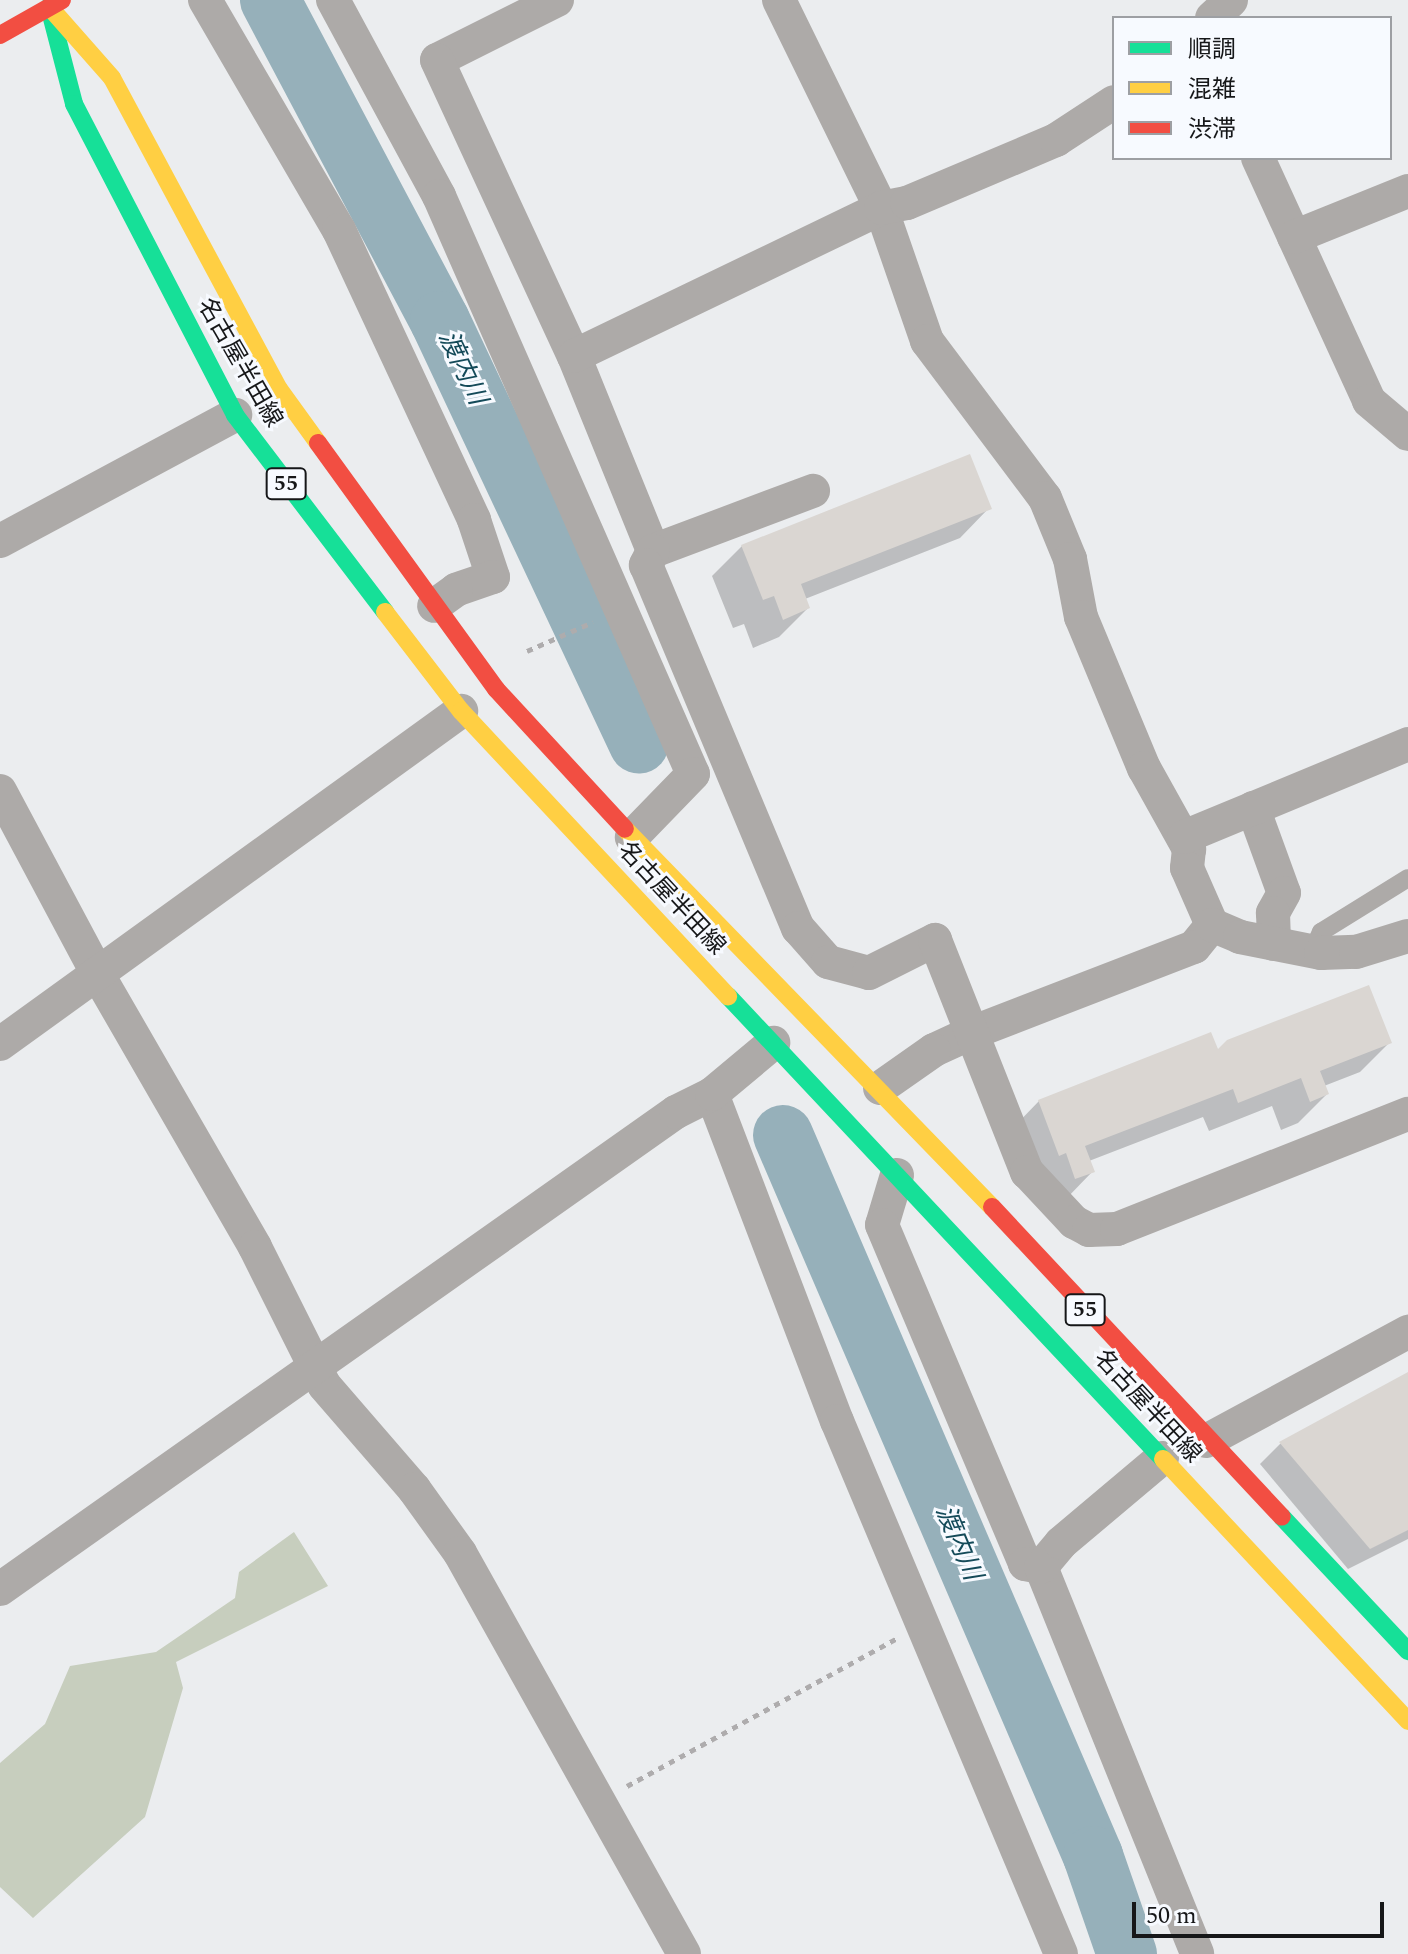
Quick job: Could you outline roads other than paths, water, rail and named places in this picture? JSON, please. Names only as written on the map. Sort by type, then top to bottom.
[{"type":"main road","name":"名古屋半田線","points":[[52,2],[112,78],[279,389],[496,689],[632,837],[880,1088],[1206,1441],[1408,1651]]},
{"type":"main road","name":"名古屋半田線","points":[[52,2],[74,104],[235,415],[461,711],[1408,1721]]},
{"type":"main road","points":[[0,35],[52,2]]},
{"type":"street","points":[[205,0],[339,230],[474,520],[493,577],[456,590],[434,606]]},
{"type":"street","points":[[333,0],[439,196],[623,608],[693,774],[632,837]]},
{"type":"street","points":[[557,0],[437,60],[574,356],[653,551]]},
{"type":"street","points":[[779,0],[881,208],[927,341],[1045,498],[1070,559],[1087,631],[1144,768],[1184,837],[1187,868],[1212,925],[1312,952],[1356,952],[1408,936]]},
{"type":"street","points":[[1214,16],[1231,0]]},
{"type":"street","points":[[574,356],[881,208],[907,203],[1056,140],[1112,103]]},
{"type":"street","points":[[1259,160],[1369,401],[1408,434]]},
{"type":"street","points":[[1294,237],[1408,191]]},
{"type":"street","points":[[0,541],[235,415]]},
{"type":"street","points":[[813,491],[653,551],[646,565],[798,928],[828,962],[869,973],[935,940],[1027,1172],[1089,1230],[1117,1229],[1408,1114]]},
{"type":"street","points":[[0,1044],[461,711]]},
{"type":"street","points":[[1184,837],[1408,744]]},
{"type":"street","points":[[0,791],[97,973],[255,1247],[315,1369],[460,1553],[684,1954]]},
{"type":"street","points":[[1253,808],[1284,893],[1273,913],[1274,944]]},
{"type":"street","points":[[880,1088],[934,1050],[971,1033],[1194,947],[1212,925]]},
{"type":"street","points":[[0,1589],[676,1112],[712,1094],[773,1043]]},
{"type":"street","points":[[712,1094],[837,1421],[1061,1954]]},
{"type":"street","points":[[897,1175],[882,1225],[1025,1564],[1041,1567]]},
{"type":"street","points":[[1206,1441],[1408,1332]]},
{"type":"street","points":[[1041,1567],[1061,1543],[1162,1458]]},
{"type":"street","points":[[1041,1567],[1197,1954]]},
{"type":"lane","points":[[1312,952],[1321,932],[1408,878]]},
{"type":"waterway","name":"渡内川","points":[[270,0],[440,321],[639,744]]},
{"type":"waterway","name":"渡内川","points":[[783,1135],[1093,1856],[1127,1954]]}]
